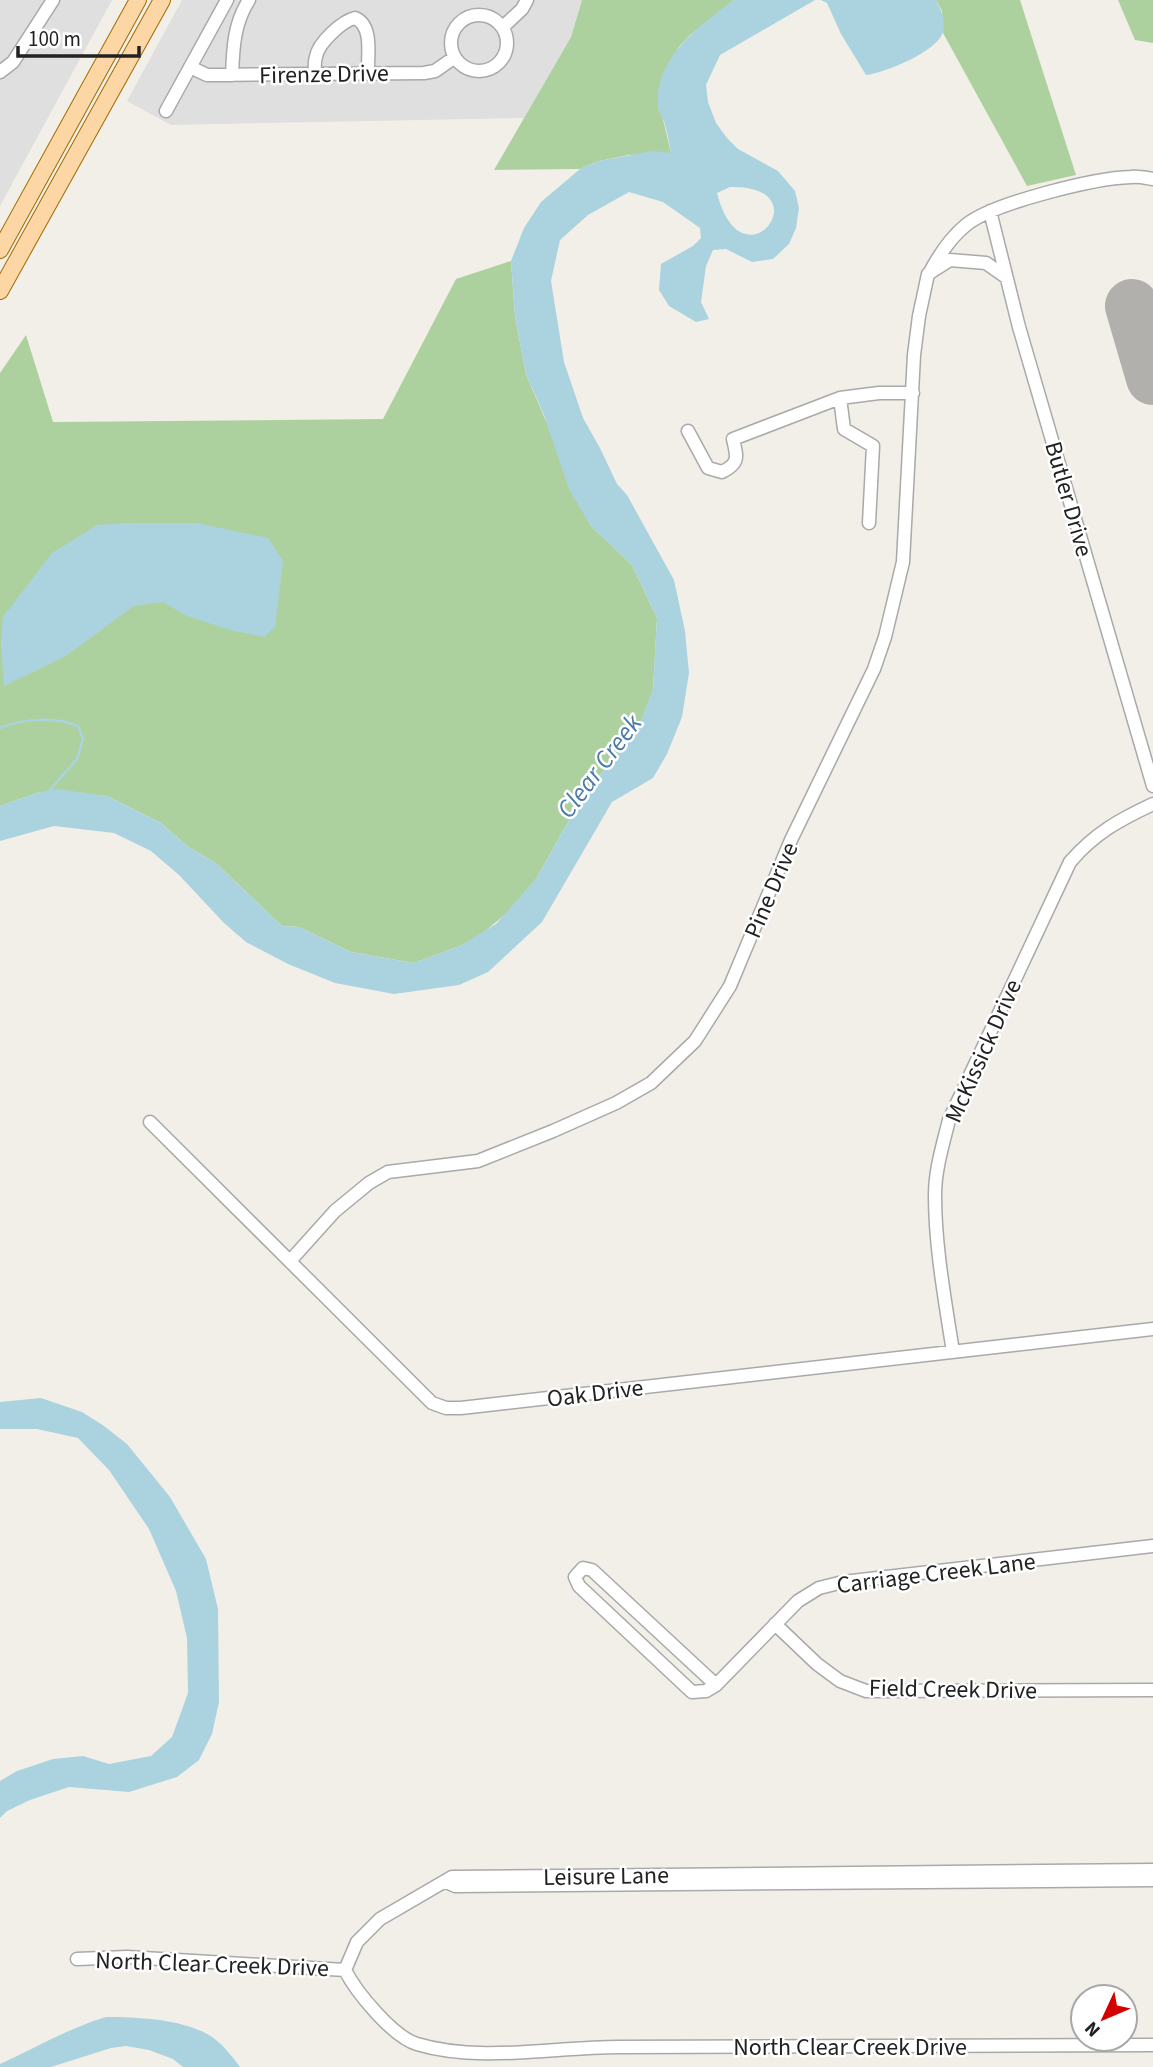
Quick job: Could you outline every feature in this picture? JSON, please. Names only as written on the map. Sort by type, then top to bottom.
[{"type":"main road","points":[[0,250],[138,0]]},
{"type":"main road","points":[[0,291],[162,0]]},
{"type":"street","points":[[0,72],[13,62],[53,0]]},
{"type":"street","points":[[166,111],[227,0]]},
{"type":"street","points":[[232,75],[234,39],[249,0]]},
{"type":"street","points":[[503,27],[522,9],[527,0]]},
{"type":"street","points":[[481,14],[497,20],[503,27],[508,44],[502,61],[495,67],[477,72],[460,64],[454,57],[451,40],[453,32],[464,19],[481,14]]},
{"type":"street","points":[[315,74],[315,57],[320,47],[348,21],[355,18],[363,22],[366,30],[368,73]]},
{"type":"street","name":"Firenze Drive","points":[[190,67],[207,75],[429,72],[454,57]]},
{"type":"street","name":"Pine Drive","points":[[290,1261],[335,1211],[369,1183],[388,1172],[478,1161],[553,1131],[616,1103],[651,1083],[695,1041],[730,986],[791,840],[874,669],[885,637],[903,562],[914,355],[928,274],[943,249],[967,225],[990,211],[1052,191],[1131,177],[1153,178]]},
{"type":"street","points":[[1050,178],[1052,191]]},
{"type":"street","name":"Butler Drive","points":[[990,211],[1006,277],[1153,786]]},
{"type":"street","points":[[928,274],[950,260],[958,260],[986,264],[1006,277]]},
{"type":"street","points":[[688,431],[708,468],[722,472],[733,466],[737,456],[733,439],[840,398],[879,393],[912,393]]},
{"type":"street","points":[[840,398],[844,429],[873,446],[869,523]]},
{"type":"street","name":"McKissick Drive","points":[[953,1352],[941,1272],[935,1193],[939,1160],[949,1120],[1070,862],[1098,833],[1153,804]]},
{"type":"street","name":"Oak Drive","points":[[150,1122],[432,1402],[446,1408],[1153,1329]]},
{"type":"street","name":"Carriage Creek Lane","points":[[716,1685],[798,1601],[809,1593],[843,1582],[1153,1546]]},
{"type":"street","points":[[583,1568],[592,1570],[716,1685],[706,1691],[692,1692],[578,1585],[577,1574],[583,1568]]},
{"type":"street","name":"Field Creek Drive","points":[[775,1624],[817,1664],[840,1681],[866,1691],[1153,1690]]},
{"type":"street","name":"Leisure Lane","points":[[1062,1876],[1153,1870]]},
{"type":"street","name":"Leisure Lane","points":[[345,1970],[358,1942],[380,1919],[446,1882],[455,1886],[1062,1876],[1153,1880]]},
{"type":"street","name":"North Clear Creek Drive","points":[[77,1959],[127,1957],[345,1970],[377,2012],[403,2037],[416,2044],[454,2050],[507,2052],[613,2047],[1153,2045]]},
{"type":"shaded area","points":[[0,0],[112,0],[0,206]]},
{"type":"shaded area","points":[[182,0],[582,0],[571,37],[524,118],[171,125],[127,101]]},
{"type":"green space","points":[[582,0],[734,0],[678,48],[658,107],[671,153],[629,155],[599,161],[580,169],[494,170],[571,37]]},
{"type":"green space","points":[[936,0],[1020,0],[1076,175],[1027,186],[943,33],[942,11]]},
{"type":"green space","points":[[1118,0],[1153,0],[1153,43],[1135,40]]},
{"type":"green space","points":[[511,261],[515,316],[526,374],[590,525],[632,565],[657,618],[653,690],[638,729],[582,797],[536,879],[508,912],[483,933],[460,946],[414,963],[351,952],[299,927],[282,926],[217,864],[187,846],[161,823],[107,796],[40,792],[0,806],[0,373],[26,335],[53,422],[383,419],[456,279]]},
{"type":"water","points":[[734,0],[815,0],[720,55],[706,85],[708,102],[716,123],[727,138],[738,149],[778,171],[795,191],[799,208],[796,228],[789,244],[773,259],[752,262],[726,249],[713,250],[706,266],[701,302],[709,319],[696,322],[669,306],[659,290],[661,264],[693,246],[701,238],[700,228],[663,202],[629,192],[588,215],[560,240],[551,281],[564,362],[583,418],[617,484],[627,495],[674,580],[685,631],[689,673],[682,717],[667,754],[653,778],[612,802],[542,922],[488,972],[459,985],[394,994],[335,983],[288,964],[246,942],[151,851],[114,833],[54,826],[0,841],[0,806],[57,789],[107,796],[161,823],[187,846],[217,864],[282,926],[299,927],[351,952],[414,963],[460,946],[496,924],[536,879],[582,797],[638,729],[653,689],[657,618],[632,565],[590,525],[569,489],[544,415],[526,374],[515,316],[511,261],[524,228],[541,202],[580,169],[599,161],[653,151],[671,153],[658,108],[663,73],[682,44]],"holes":[[[730,187],[757,191],[771,201],[774,214],[768,226],[757,234],[743,233],[729,221],[717,193]]]},
{"type":"water","points":[[821,0],[936,0],[944,24],[943,32],[932,46],[921,53],[897,66],[866,75],[841,34],[827,3]]},
{"type":"water","points":[[196,523],[268,538],[283,561],[275,627],[264,637],[230,630],[187,616],[163,602],[134,606],[66,656],[4,686],[1,644],[3,617],[52,553],[97,525]]},
{"type":"water","points":[[41,1398],[82,1412],[104,1426],[127,1444],[170,1497],[206,1559],[218,1609],[219,1702],[212,1734],[199,1760],[177,1777],[129,1792],[69,1787],[30,1800],[7,1811],[0,1818],[0,1781],[17,1771],[53,1759],[83,1756],[109,1764],[151,1756],[172,1737],[188,1693],[187,1638],[176,1591],[149,1529],[109,1470],[78,1438],[37,1429],[0,1429],[0,1402]]},
{"type":"water","points":[[106,2017],[159,2020],[185,2025],[218,2041],[240,2067],[183,2067],[173,2059],[149,2050],[126,2046],[111,2048],[51,2067],[0,2067],[0,2064],[52,2039]]},
{"type":"waterway","points":[[0,728],[39,720],[78,726],[83,739],[77,759],[49,791]]},
{"type":"runway","points":[[1132,306],[1153,378]]},
{"type":"water label","name":"Clear Creek","points":[[599,766]]}]
